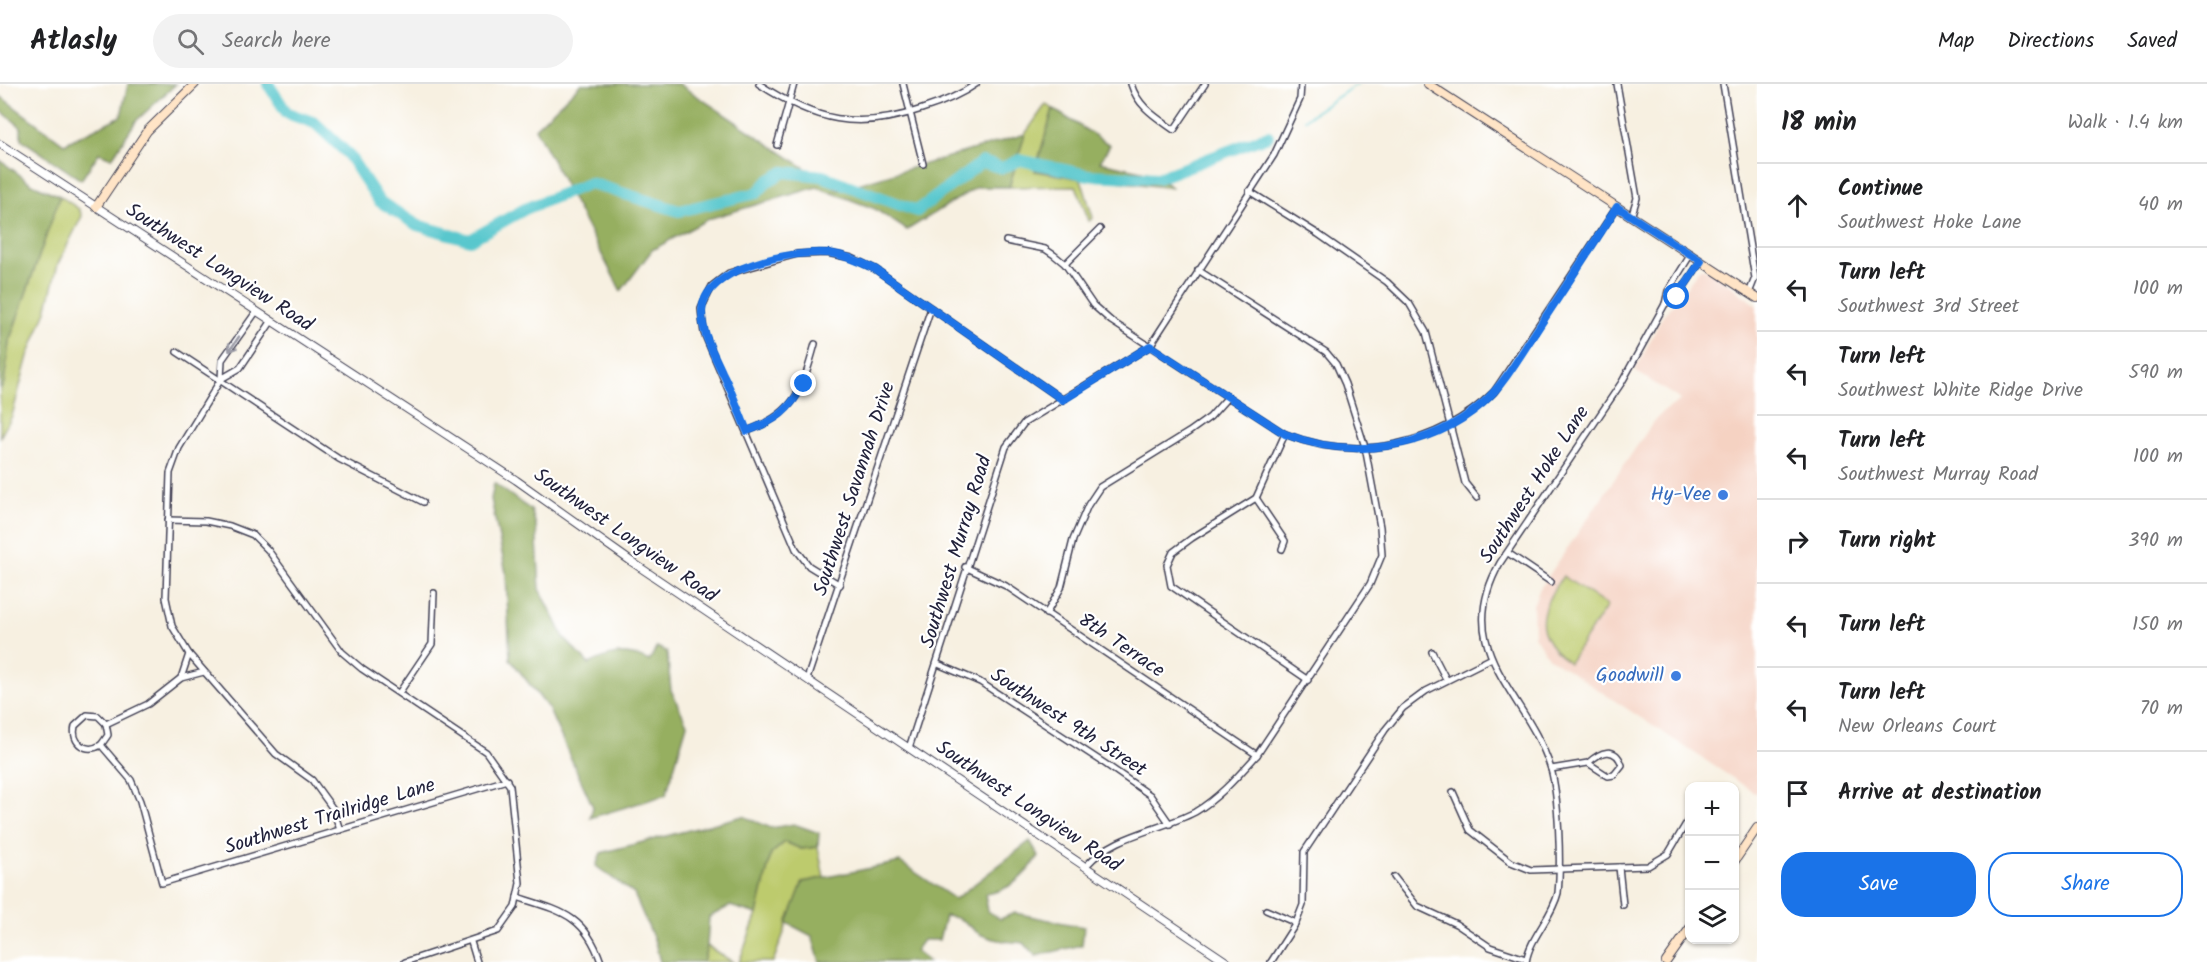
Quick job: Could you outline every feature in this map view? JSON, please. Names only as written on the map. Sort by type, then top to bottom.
[{"type":"main road","points":[[96,207],[147,130],[195,84]]},
{"type":"main road","points":[[1428,84],[1757,298]]},
{"type":"main road","points":[[1739,855],[1757,828]]},
{"type":"main road","points":[[1666,962],[1685,934]]},
{"type":"street","points":[[759,84],[788,103],[832,118],[859,122],[881,121],[943,103],[976,84]]},
{"type":"street","points":[[777,145],[794,84]]},
{"type":"street","points":[[903,84],[923,164]]},
{"type":"street","points":[[1131,84],[1134,95],[1150,114],[1174,130],[1205,84]]},
{"type":"street","name":"Southwest Murray Road","points":[[909,748],[938,664],[965,567],[1006,447],[1024,423],[1150,346],[1274,155],[1300,99],[1302,84]]},
{"type":"street","points":[[1617,84],[1637,198],[1631,217]]},
{"type":"street","points":[[1723,84],[1755,278],[1749,293]]},
{"type":"street","name":"Southwest Longview Road","points":[[0,144],[516,480],[1227,962]]},
{"type":"street","points":[[1249,191],[1318,234],[1387,282],[1409,303],[1426,332],[1465,483],[1478,498]]},
{"type":"street","points":[[1006,241],[1045,249],[1065,264],[1093,305],[1111,321],[1285,434],[1319,445],[1340,448],[1393,446],[1428,436],[1450,425],[1481,405],[1494,392],[1617,207]]},
{"type":"street","points":[[1065,264],[1100,229]]},
{"type":"street","points":[[840,585],[809,566],[796,549],[704,333],[701,309],[712,286],[729,273],[796,254],[827,253],[852,258],[875,269],[1063,400]]},
{"type":"street","name":"Southwest Hoke Lane","points":[[1526,960],[1555,904],[1559,871],[1551,769],[1537,739],[1490,659],[1485,637],[1484,605],[1492,577],[1622,382],[1665,304],[1668,291],[1691,255]]},
{"type":"street","name":"Southwest Hoke Lane","points":[[1665,304],[1677,297],[1701,261]]},
{"type":"street","points":[[1087,866],[1111,844],[1170,824],[1196,811],[1221,793],[1257,756],[1370,584],[1382,555],[1380,527],[1365,447],[1345,384],[1336,364],[1326,352],[1198,270]]},
{"type":"street","name":"Southwest Savannah Drive","points":[[807,679],[931,308]]},
{"type":"street","points":[[256,312],[222,360],[220,380],[179,448],[170,473],[166,598],[172,626],[189,654],[276,754],[312,780],[333,809],[340,830]]},
{"type":"street","points":[[220,380],[240,369],[271,322]]},
{"type":"street","points":[[747,431],[768,423],[785,412],[804,384],[815,344]]},
{"type":"street","points":[[177,352],[339,459],[423,502]]},
{"type":"street","points":[[1046,614],[1061,588],[1073,540],[1088,505],[1100,487],[1203,422],[1227,398]]},
{"type":"street","points":[[1285,434],[1256,498],[1173,552],[1167,565],[1171,586],[1308,680]]},
{"type":"street","points":[[1256,498],[1285,541],[1282,549]]},
{"type":"street","points":[[168,520],[206,521],[253,535],[268,550],[342,652],[486,752],[507,780],[510,786],[520,883],[515,907],[498,931],[471,942],[405,962]]},
{"type":"street","points":[[1508,553],[1551,582]]},
{"type":"street","name":"8th Terrace","points":[[965,567],[1006,586],[1257,756]]},
{"type":"street","points":[[399,693],[432,644],[434,593]]},
{"type":"street","points":[[1432,652],[1446,679]]},
{"type":"street","points":[[181,678],[189,654]]},
{"type":"street","points":[[1271,962],[1296,923],[1303,905],[1302,863],[1312,836],[1402,708],[1446,679],[1490,659]]},
{"type":"street","name":"Southwest 9th Street","points":[[938,664],[980,681],[1113,769],[1150,795],[1170,824]]},
{"type":"street","points":[[106,724],[148,704],[181,678],[204,672]]},
{"type":"street","points":[[98,716],[106,724],[108,735],[101,745],[86,748],[74,736],[75,726],[82,717],[98,716]]},
{"type":"street","name":"Southwest Trailridge Lane","points":[[101,745],[131,780],[140,801],[162,883],[507,780]]},
{"type":"street","points":[[1551,769],[1588,763],[1602,751],[1608,750],[1618,757],[1622,765],[1614,775],[1608,776],[1588,763]]},
{"type":"street","points":[[1454,792],[1461,815],[1481,842],[1511,862],[1531,870],[1640,867],[1658,862],[1668,854],[1685,824]]},
{"type":"street","points":[[1619,867],[1623,906]]},
{"type":"street","points":[[1394,877],[1405,894],[1417,906],[1456,924],[1490,948],[1526,960]]},
{"type":"street","points":[[517,897],[566,914],[586,928],[601,962]]},
{"type":"street","points":[[1266,910],[1296,923]]},
{"type":"street","points":[[471,942],[477,962]]},
{"type":"shaded area","points":[[1700,268],[1713,272],[1757,306],[1757,794],[1548,657],[1534,636],[1533,605],[1539,590],[1652,424],[1663,412],[1681,400],[1635,371],[1663,315],[1680,297]]},
{"type":"green space","points":[[128,84],[176,84],[136,121],[112,158],[99,153],[81,180],[21,139],[21,127],[0,110],[0,96],[64,144],[121,116]]},
{"type":"green space","points":[[581,84],[679,84],[838,190],[1025,134],[1009,187],[977,187],[907,230],[875,209],[817,187],[708,219],[652,250],[621,291],[535,128]]},
{"type":"green space","points":[[1046,104],[1053,109],[1035,171],[1081,179],[1093,218],[1089,221],[1076,186],[1009,187],[1025,134]]},
{"type":"green space","points":[[1053,109],[1110,145],[1100,162],[1150,173],[1173,188],[1035,171]]},
{"type":"green space","points":[[0,160],[32,184],[60,196],[9,342],[4,383],[0,390]]},
{"type":"green space","points":[[60,196],[79,209],[82,216],[58,264],[46,311],[28,356],[12,416],[0,437],[0,390],[4,383],[9,342]]},
{"type":"green space","points":[[494,483],[531,510],[536,525],[540,589],[565,639],[589,664],[618,654],[633,655],[649,661],[657,647],[667,652],[671,690],[687,724],[666,795],[590,818],[593,807],[548,708],[510,659],[506,573],[491,499]]},
{"type":"green space","points":[[1563,576],[1607,606],[1569,663],[1549,642],[1542,622],[1548,601]]},
{"type":"green space","points":[[743,816],[771,828],[794,824],[819,833],[818,847],[801,849],[785,842],[771,854],[757,914],[730,906],[709,917],[707,946],[703,962],[660,962],[655,942],[634,894],[596,866],[601,853]]},
{"type":"green space","points":[[1030,841],[1039,856],[1028,870],[1009,886],[985,894],[988,911],[1000,919],[1015,913],[1084,927],[1082,945],[1036,956],[1024,943],[987,937],[964,921],[945,916],[939,940],[923,940],[915,951],[929,962],[820,962],[812,936],[787,923],[803,882],[900,862],[955,899]]},
{"type":"green space","points":[[785,842],[801,849],[818,847],[824,878],[803,882],[773,962],[739,962],[757,914],[771,854]]},
{"type":"green space","points":[[707,946],[733,962],[703,962]]},
{"type":"waterway","points":[[268,84],[287,113],[315,123],[348,154],[379,201],[417,225],[470,240],[525,209],[590,183],[679,211],[757,193],[768,181],[784,172],[822,176],[917,211],[982,162],[1002,168],[1020,160],[1088,175],[1158,178],[1268,136]]},
{"type":"waterway","points":[[1305,119],[1357,84]]},
{"type":"place","name":"Hy-Vee","points":[[1723,495]]},
{"type":"place","name":"Goodwill","points":[[1676,676]]},
{"type":"route","points":[[804,384],[785,412],[768,423],[747,431],[704,333],[701,309],[712,286],[729,273],[796,254],[827,253],[852,258],[875,269],[1063,400],[1150,346],[1285,434],[1319,445],[1340,448],[1393,446],[1412,441],[1450,425],[1481,405],[1494,392],[1516,361],[1617,207],[1701,261],[1677,297]]}]
